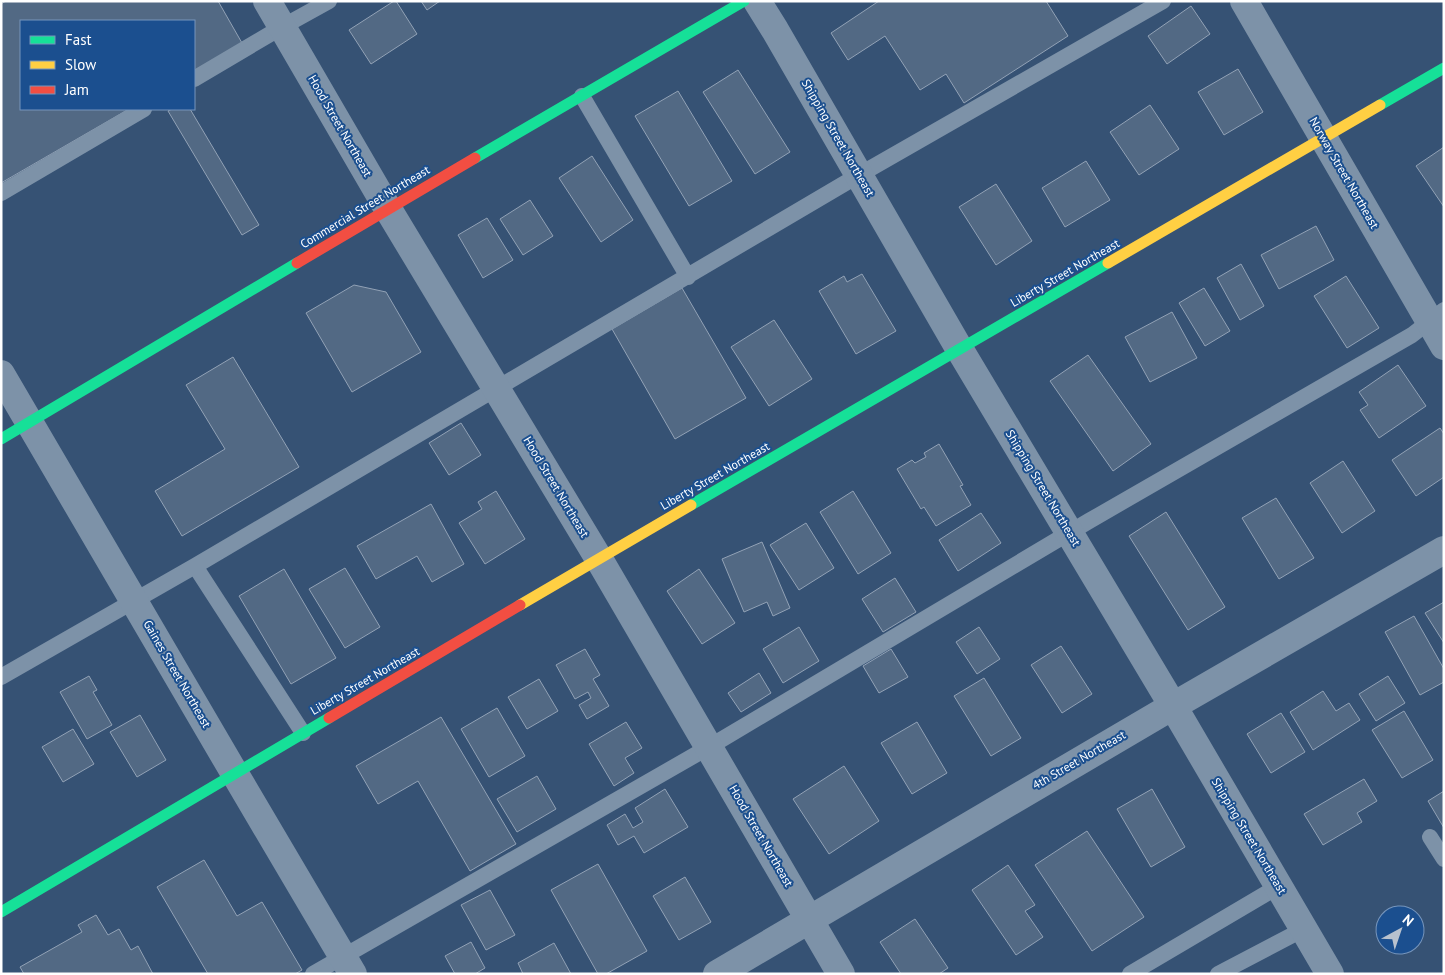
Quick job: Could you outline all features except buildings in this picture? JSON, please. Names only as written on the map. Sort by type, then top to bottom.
[{"type":"highway","name":"Commercial Street Northeast","points":[[1,439],[388,209],[744,1]]},
{"type":"highway","name":"Liberty Street Northeast","points":[[1,912],[599,559],[1444,68]]},
{"type":"street","name":"Hood Street Northeast","points":[[267,1],[388,209],[599,559],[841,974]]},
{"type":"street","name":"Shipping Street Northeast","points":[[757,1],[960,350],[1330,974]]},
{"type":"street","name":"Norway Street Northeast","points":[[1244,1],[1324,138],[1437,315],[1444,346]]},
{"type":"street","name":"Gaines Street Northeast","points":[[1,374],[348,965]]},
{"type":"street","name":"4th Street Northeast","points":[[717,974],[1172,706],[1444,550]]},
{"type":"lane","points":[[195,78],[329,1]]},
{"type":"lane","points":[[1,677],[195,566],[859,175],[1163,1]]},
{"type":"lane","points":[[582,96],[688,276]]},
{"type":"lane","points":[[1,194],[142,110]]},
{"type":"lane","points":[[313,974],[348,965],[709,747],[1070,533],[1412,336],[1437,315]]},
{"type":"lane","points":[[195,566],[303,733]]},
{"type":"lane","points":[[1430,837],[1444,859]]},
{"type":"lane","points":[[1130,974],[1279,886]]},
{"type":"lane","points":[[1227,972],[1304,929]]},
{"type":"traffic: fast","points":[[475,158],[744,1]]},
{"type":"traffic: fast","points":[[1380,105],[1444,68]]},
{"type":"traffic: fast","points":[[1,439],[297,263]]},
{"type":"traffic: fast","points":[[691,505],[1108,263]]},
{"type":"traffic: fast","points":[[1,912],[329,718]]},
{"type":"traffic: slow","points":[[1108,263],[1380,105]]},
{"type":"traffic: slow","points":[[520,605],[691,505]]},
{"type":"traffic: jam","points":[[297,263],[475,158]]},
{"type":"traffic: jam","points":[[329,718],[520,605]]}]
